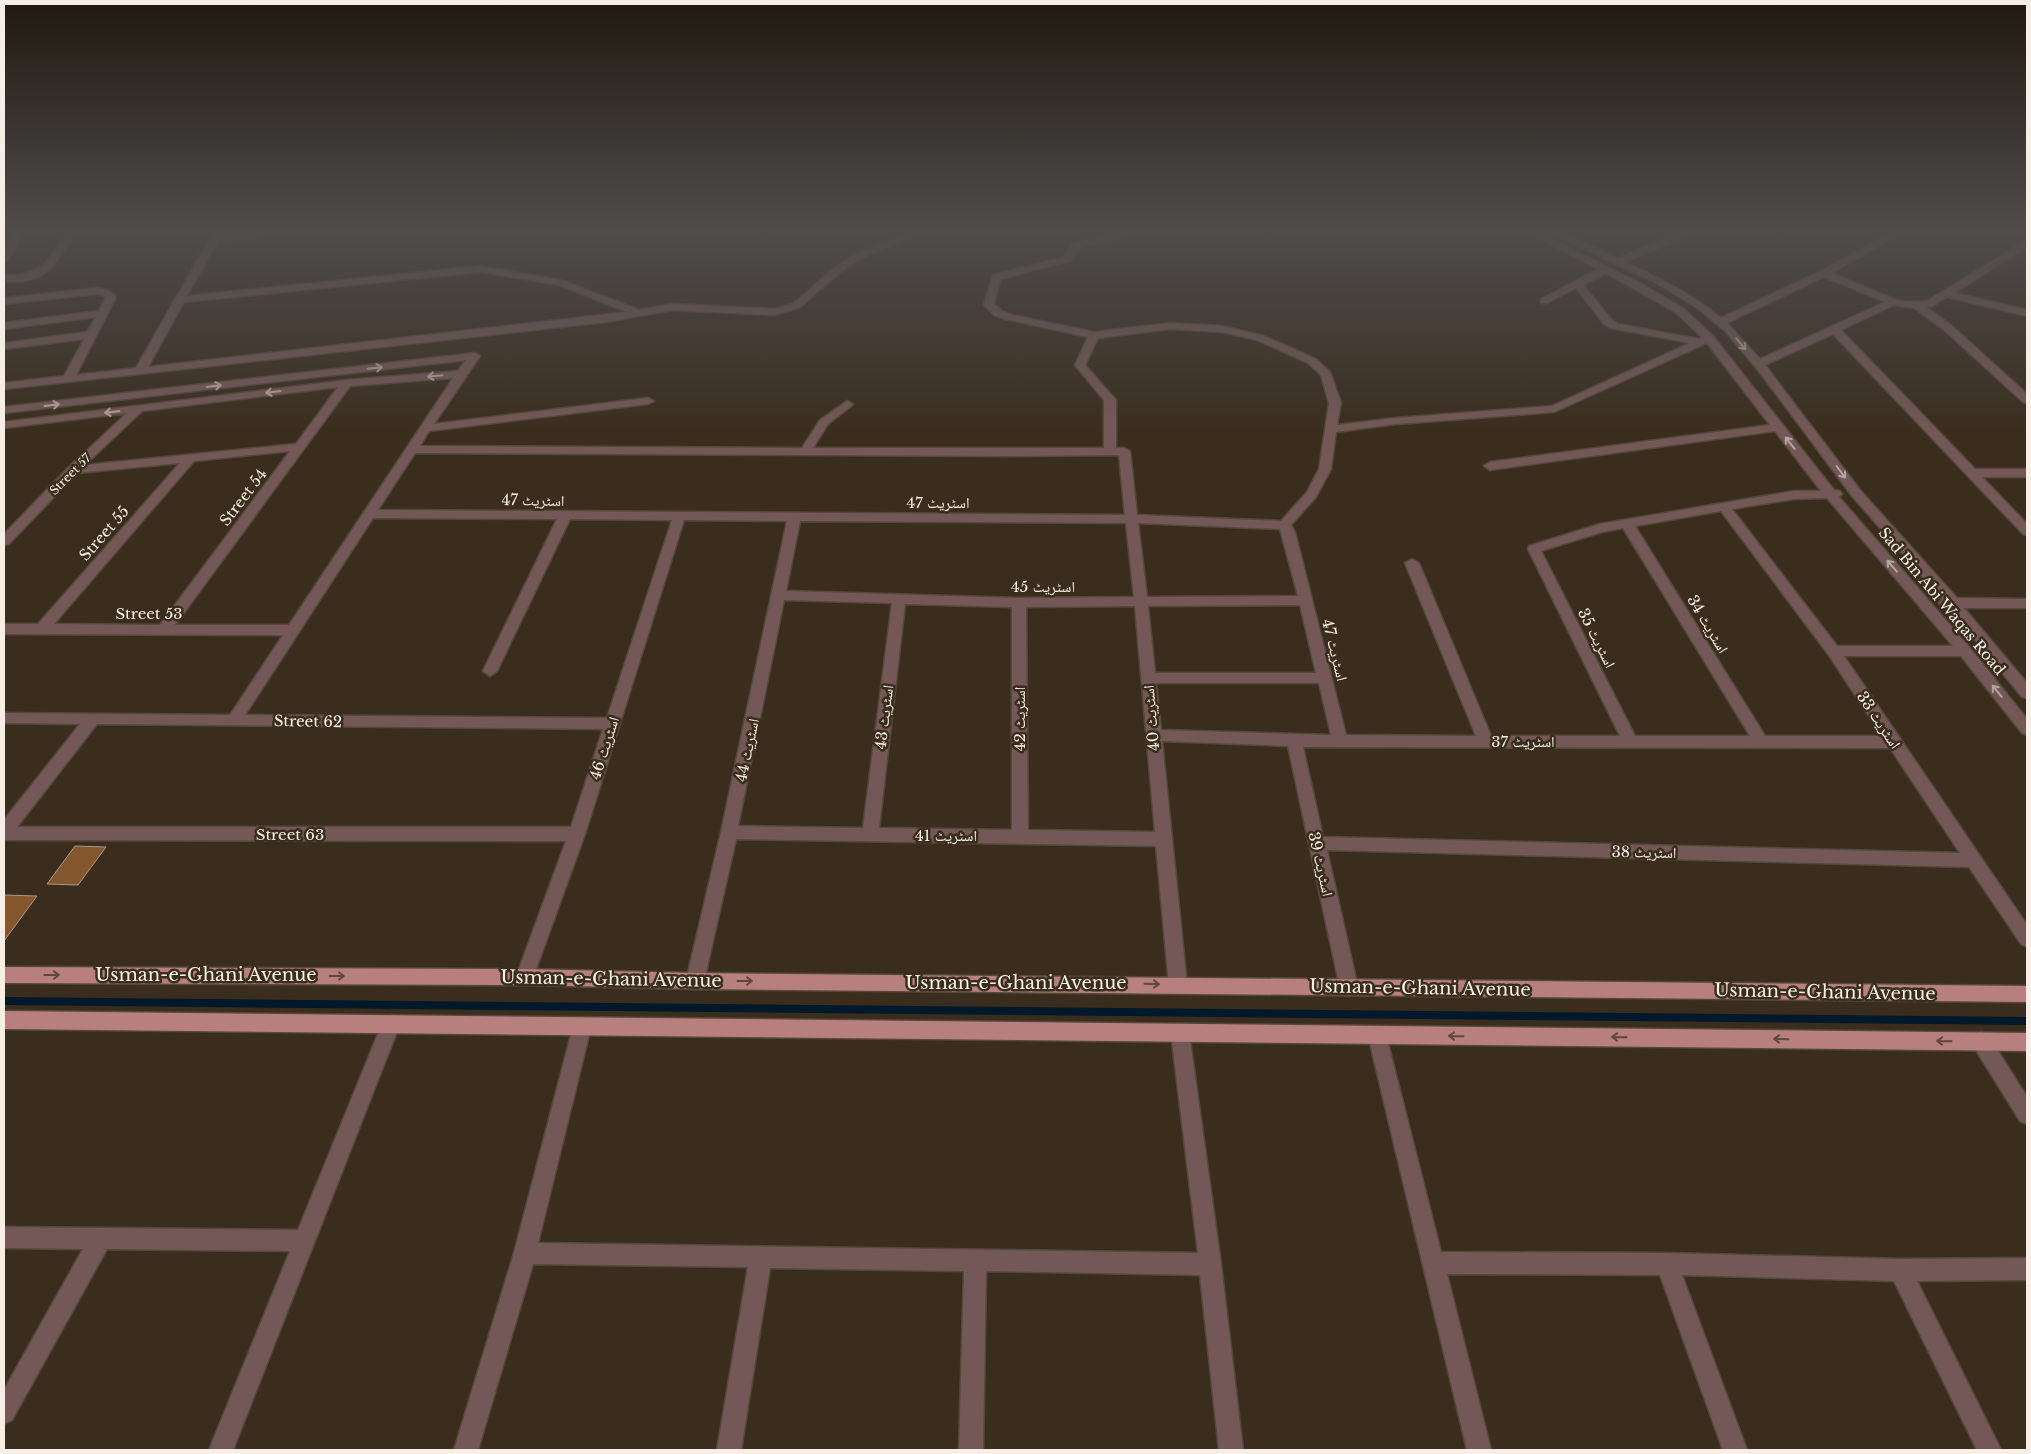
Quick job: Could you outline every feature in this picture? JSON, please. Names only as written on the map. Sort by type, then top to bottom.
[{"type":"main road","name":"Usman-e-Ghani Avenue","points":[[4,975],[525,977],[695,981],[2027,994]]},
{"type":"main road","points":[[4,1020],[2027,1042]]},
{"type":"street","points":[[4,301],[24,299]]},
{"type":"street","points":[[68,379],[110,299]]},
{"type":"street","points":[[140,371],[179,300],[190,299]]},
{"type":"street","points":[[601,299],[635,312]]},
{"type":"street","points":[[4,386],[606,319],[635,312],[672,307],[774,312],[790,309],[802,299]]},
{"type":"street","points":[[991,299],[989,305],[998,314],[1094,335],[1183,326],[1222,329],[1276,344],[1312,362],[1326,374],[1335,403],[1325,469],[1317,486],[1284,525]]},
{"type":"street","points":[[1589,299],[1608,322],[1615,326],[1705,340]]},
{"type":"street","name":"Sad Bin Abi Waqas Road","points":[[1660,299],[1679,310],[1705,340],[1778,427],[1831,495],[1965,651],[2027,729]]},
{"type":"street","name":"Sad Bin Abi Waqas Road","points":[[1688,299],[1730,330],[1759,364],[1856,493],[1953,603],[2027,693]]},
{"type":"street","points":[[1720,322],[1769,299]]},
{"type":"street","points":[[1886,299],[1893,302],[1917,305],[1929,304],[1938,299]]},
{"type":"street","points":[[1967,299],[2027,313]]},
{"type":"street","points":[[1759,364],[1893,302]]},
{"type":"street","points":[[2014,310],[2027,302]]},
{"type":"street","points":[[1917,305],[1947,327],[2027,400]]},
{"type":"street","points":[[4,326],[103,313]]},
{"type":"street","points":[[1834,329],[2027,530]]},
{"type":"street","points":[[4,346],[91,335]]},
{"type":"street","name":"اسٹریٹ 40","points":[[1094,335],[1080,365],[1110,400],[1117,451],[1130,519],[1141,602],[1152,734],[1178,985]]},
{"type":"street","points":[[1330,429],[1396,421],[1554,409],[1705,340]]},
{"type":"street","points":[[4,410],[475,356],[461,374],[234,720]]},
{"type":"street","points":[[4,425],[347,383],[461,374]]},
{"type":"street","name":"Street 54","points":[[164,630],[347,383]]},
{"type":"street","points":[[426,428],[648,401]]},
{"type":"street","points":[[805,452],[824,422],[847,404]]},
{"type":"street","name":"Street 57","points":[[4,541],[73,470],[138,409]]},
{"type":"street","points":[[4,435],[16,424]]},
{"type":"street","points":[[1490,466],[1778,427]]},
{"type":"street","points":[[73,470],[300,447]]},
{"type":"street","points":[[412,449],[1008,453],[1117,451]]},
{"type":"street","name":"Street 55","points":[[42,629],[190,459]]},
{"type":"street","points":[[1974,473],[2027,473]]},
{"type":"street","points":[[1627,524],[1794,495],[1856,493]]},
{"type":"street","name":"اسٹریٹ 33","points":[[1723,506],[1833,651],[2027,939]]},
{"type":"street","name":"اسٹریٹ 47","points":[[369,514],[1130,519],[1284,525],[1289,532],[1340,741]]},
{"type":"street","points":[[490,671],[565,516]]},
{"type":"street","name":"اسٹریٹ 46","points":[[525,977],[576,834],[679,517]]},
{"type":"street","name":"اسٹریٹ 44","points":[[695,981],[780,595],[794,518]]},
{"type":"street","name":"اسٹریٹ 35","points":[[1627,524],[1600,528],[1534,549],[1631,742]]},
{"type":"street","name":"اسٹریٹ 34","points":[[1627,524],[1761,742]]},
{"type":"street","points":[[1412,563],[1486,741]]},
{"type":"street","name":"اسٹریٹ 45","points":[[780,595],[1019,603],[1305,600]]},
{"type":"street","name":"اسٹریٹ 43","points":[[870,834],[899,599]]},
{"type":"street","name":"اسٹریٹ 42","points":[[1019,603],[1020,836]]},
{"type":"street","points":[[1924,603],[2027,603]]},
{"type":"street","name":"Street 53","points":[[4,629],[293,630]]},
{"type":"street","points":[[1833,651],[1965,651]]},
{"type":"street","points":[[1147,678],[1324,678]]},
{"type":"street","name":"Street 62","points":[[4,718],[612,724]]},
{"type":"street","points":[[4,833],[93,719]]},
{"type":"street","name":"اسٹریٹ 37","points":[[1152,734],[1340,741],[1894,742]]},
{"type":"street","name":"اسٹریٹ 39","points":[[1294,740],[1349,988]]},
{"type":"street","name":"اسٹریٹ 41","points":[[729,832],[1163,839]]},
{"type":"street","name":"Street 63","points":[[4,833],[576,834]]},
{"type":"street","name":"اسٹریٹ 38","points":[[1316,843],[1972,860]]},
{"type":"street","points":[[221,1450],[391,1024]]},
{"type":"street","points":[[466,1450],[525,1253],[582,1026]]},
{"type":"street","points":[[1180,1033],[1210,1264],[1231,1450]]},
{"type":"street","points":[[1377,1035],[1479,1450]]},
{"type":"street","points":[[1981,1042],[2027,1114]]},
{"type":"street","points":[[4,1237],[306,1241]]},
{"type":"street","points":[[4,1412],[101,1238]]},
{"type":"street","points":[[525,1253],[1210,1264]]},
{"type":"street","points":[[729,1450],[761,1256]]},
{"type":"street","points":[[972,1450],[975,1260]]},
{"type":"street","points":[[1432,1263],[1667,1264],[1900,1270],[2027,1269]]},
{"type":"street","points":[[1667,1264],[1735,1450]]},
{"type":"street","points":[[1900,1270],[1989,1450]]},
{"type":"building","points":[[75,846],[106,847],[78,885],[47,884]]},
{"type":"building","points":[[4,895],[37,896],[4,941]]},
{"type":"waterway","points":[[4,1001],[2027,1021]]}]
